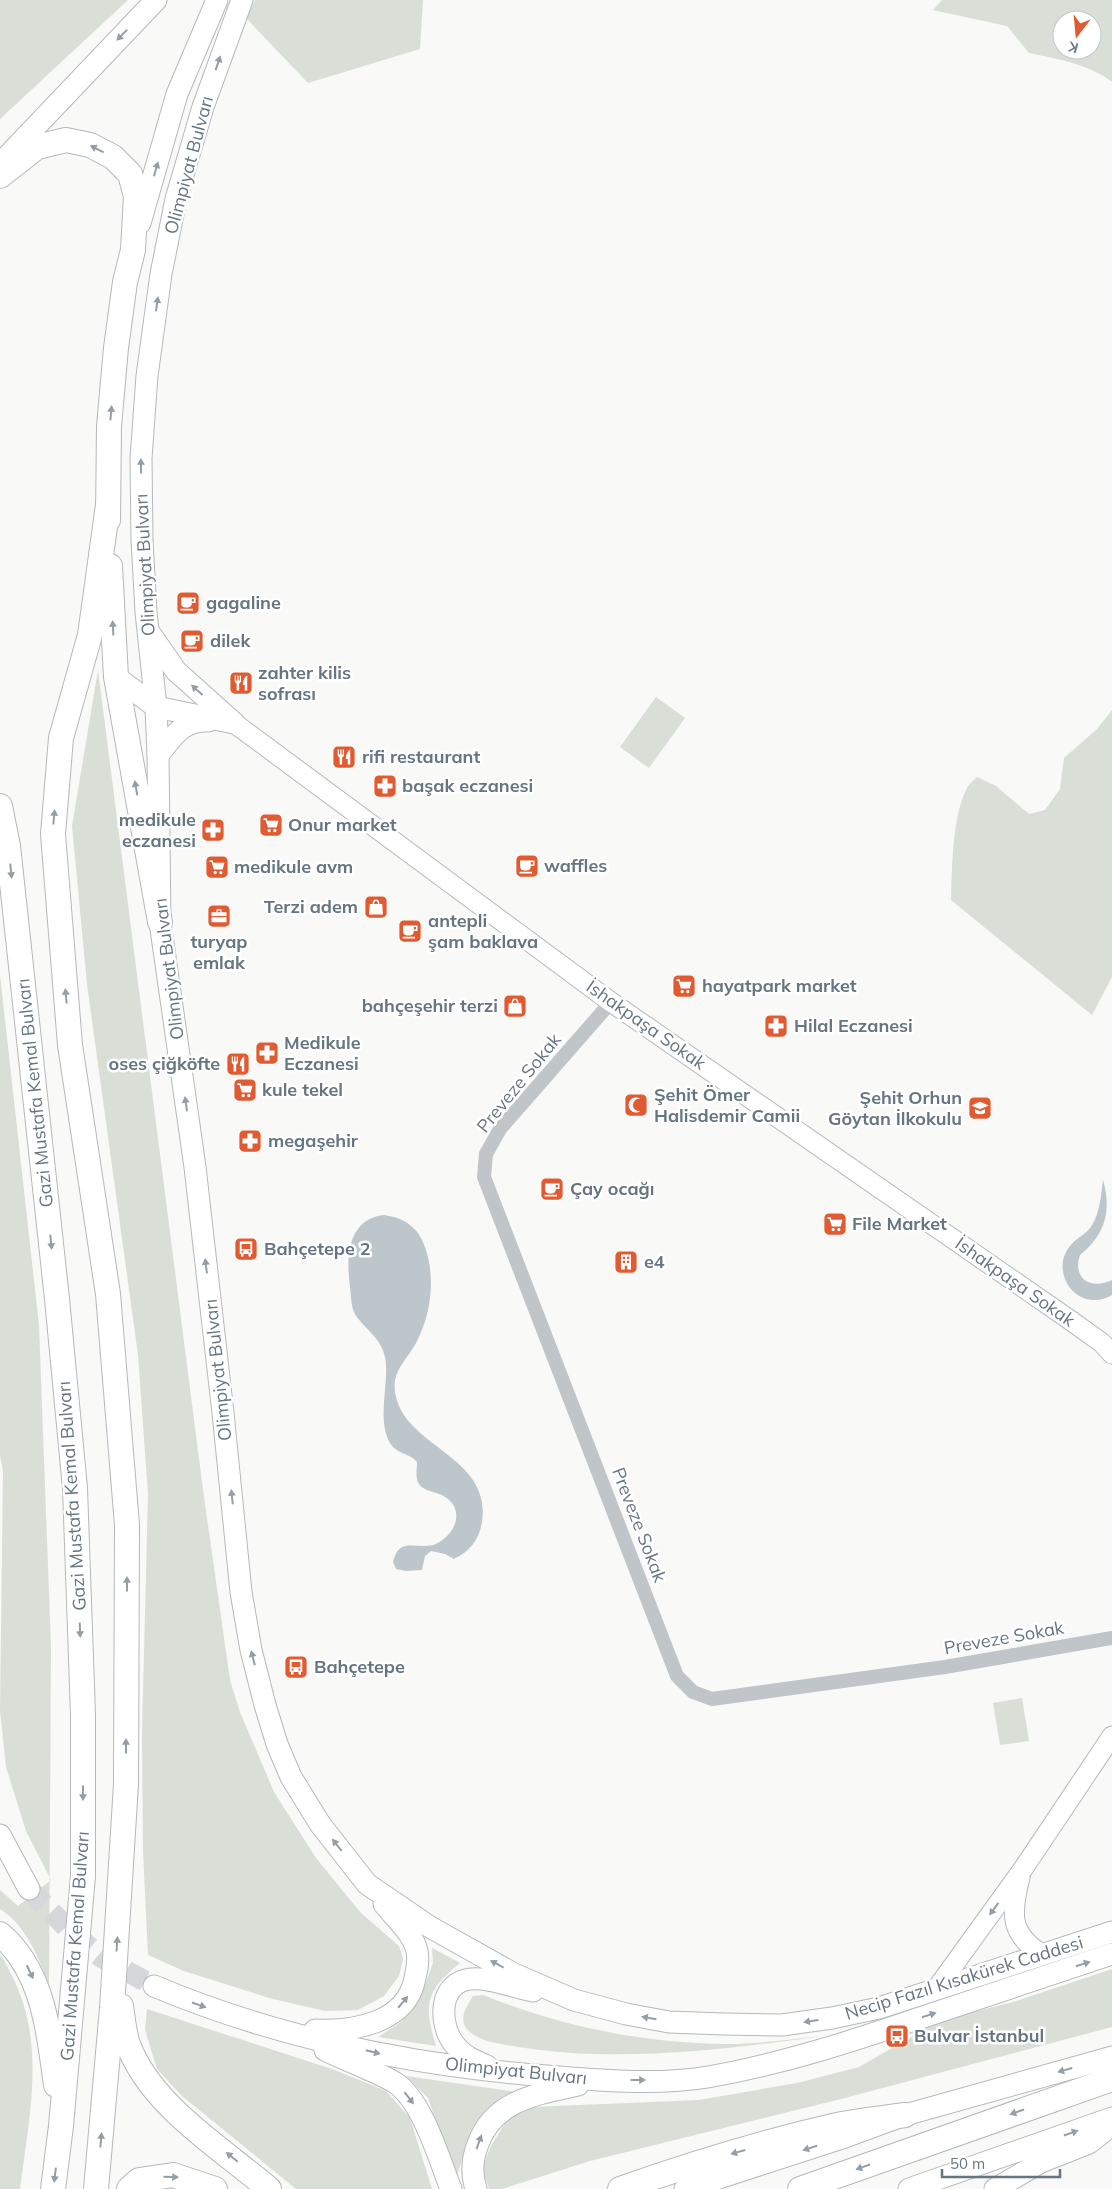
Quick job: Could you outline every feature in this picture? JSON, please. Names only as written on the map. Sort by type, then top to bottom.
[{"type":"highway","points":[[0,176],[37,147],[66,140],[90,145],[114,157],[130,174],[136,196],[133,250],[125,282],[116,348],[109,426],[108,505],[116,678],[160,922]]},
{"type":"highway","points":[[96,2189],[115,1970],[126,1784],[127,1525],[108,1294],[70,1045],[53,834],[61,738],[90,635],[108,505]]},
{"type":"highway","name":"Gazi Mustafa Kemal Bulvarı","points":[[0,806],[9,856],[57,1300],[75,1488],[83,1715],[83,1876],[61,2126],[53,2189]]},
{"type":"highway","points":[[0,1934],[27,1964],[39,1991],[50,2044],[61,2126]]},
{"type":"highway","points":[[115,1970],[127,2043],[142,2075],[172,2108],[269,2189]]},
{"type":"highway","points":[[800,2189],[1112,2079]]},
{"type":"highway","points":[[620,2189],[664,2173],[782,2139],[838,2125],[905,2115]]},
{"type":"highway","points":[[129,2189],[139,2180],[173,2175],[214,2189]]},
{"type":"main road","points":[[0,164],[156,0]]},
{"type":"main road","points":[[133,250],[177,94],[217,0]]},
{"type":"main road","name":"Olimpiyat Bulvarı","points":[[242,0],[206,98],[176,199],[161,274],[146,376],[141,458],[142,540],[148,630],[156,707],[160,922],[195,1167],[241,1592],[251,1650],[265,1705]]},
{"type":"main road","points":[[148,630],[176,671],[234,723]]},
{"type":"main road","points":[[116,678],[156,707],[234,723]]},
{"type":"main road","points":[[158,755],[179,729],[187,724],[202,721],[234,723]]},
{"type":"main road","name":"Necip Fazıl Kısakürek Caddesi","points":[[265,1705],[277,1744],[292,1777],[320,1824],[367,1884],[430,1928],[514,1974],[574,2000],[626,2014],[670,2022],[782,2025],[832,2018],[880,2008],[1112,1932]]},
{"type":"main road","points":[[0,1835],[29,1890],[0,1866]]},
{"type":"main road","points":[[275,2027],[328,2031],[368,2026],[385,2019],[408,1996],[414,1982],[419,1961],[417,1950],[412,1938],[367,1884]]},
{"type":"main road","name":"Necip Fazıl Kısakürek Caddesi","points":[[882,2031],[1112,1954]]},
{"type":"main road","points":[[501,2072],[468,2057],[455,2046],[446,2031],[443,2014],[445,2001],[450,1991],[463,1981],[481,1979],[574,2000]]},
{"type":"main road","name":"Olimpiyat Bulvarı","points":[[154,1986],[198,2004],[275,2027],[387,2056],[501,2072],[602,2080],[670,2080],[706,2077],[799,2057],[882,2031]]},
{"type":"main road","points":[[275,2027],[396,2083],[412,2099],[451,2189]]},
{"type":"main road","points":[[685,2189],[845,2137],[905,2115],[1112,2057]]},
{"type":"main road","points":[[476,2189],[473,2181],[473,2157],[484,2128],[508,2106],[539,2094],[602,2080]]},
{"type":"main road","points":[[909,2189],[1112,2118]]},
{"type":"main road","points":[[995,2189],[1041,2162],[1089,2143],[1112,2125]]},
{"type":"street","name":"İshakpaşa Sokak","points":[[234,723],[611,1002],[1070,1320],[1102,1343],[1112,1354]]},
{"type":"street","name":"Preveze Sokak","points":[[611,1002],[500,1129],[486,1154],[484,1177],[677,1676],[692,1692],[712,1699],[945,1667],[1112,1638]]},
{"type":"street","points":[[937,1988],[1023,1870],[1112,1736]]},
{"type":"street","points":[[1023,1870],[1017,1891],[1014,1916],[1020,1936],[1028,1945],[1042,1954]]},
{"type":"shaded area","points":[[0,0],[128,0],[0,119]]},
{"type":"shaded area","points":[[255,0],[423,0],[420,49],[308,83],[246,18]]},
{"type":"shaded area","points":[[942,0],[1112,0],[1112,82],[1083,66],[1062,60],[1102,60],[1102,10],[1052,10],[1052,58],[1029,53],[1007,26],[933,10]]},
{"type":"shaded area","points":[[98,670],[203,1490],[230,1680],[240,1712],[274,1792],[316,1858],[361,1913],[399,1946],[403,1959],[399,1976],[384,1996],[358,2010],[325,2011],[269,1998],[184,1971],[148,1955],[143,1851],[142,1733],[148,1494],[138,1355],[87,984],[72,826]]},
{"type":"shaded area","points":[[656,697],[685,718],[649,768],[620,747]]},
{"type":"shaded area","points":[[1112,710],[1112,977],[1092,1015],[951,900],[953,858],[958,813],[968,787],[977,777],[996,786],[1029,814],[1045,810],[1060,789],[1064,758],[1097,729]]},
{"type":"shaded area","points":[[0,975],[39,1325],[51,1647],[50,1877],[26,1831],[6,1767],[0,1711],[3,1472],[0,1455]]},
{"type":"shaded area","points":[[1103,1180],[1107,1202],[1104,1222],[1101,1231],[1089,1247],[1080,1255],[1078,1263],[1081,1276],[1091,1283],[1104,1283],[1112,1280],[1112,1295],[1103,1299],[1089,1300],[1078,1295],[1067,1284],[1064,1277],[1063,1261],[1065,1253],[1070,1246],[1087,1231],[1095,1220],[1100,1203]]},
{"type":"shaded area","points":[[384,1215],[404,1221],[419,1234],[428,1259],[431,1284],[428,1308],[421,1332],[397,1374],[395,1381],[396,1397],[404,1414],[416,1429],[462,1467],[474,1482],[482,1500],[482,1522],[479,1534],[473,1544],[454,1559],[445,1554],[431,1551],[425,1556],[422,1570],[406,1571],[396,1569],[393,1562],[396,1554],[403,1547],[433,1545],[444,1539],[453,1528],[456,1516],[455,1509],[452,1503],[444,1496],[419,1484],[416,1473],[417,1462],[393,1447],[390,1443],[384,1423],[385,1357],[380,1344],[355,1314],[351,1297],[348,1264],[349,1253],[356,1232],[372,1218]]},
{"type":"shaded area","points":[[1022,1698],[1029,1741],[1000,1745],[993,1703]]},
{"type":"shaded area","points":[[50,1881],[49,1984],[30,1942],[17,1924],[0,1909],[0,1890],[18,1906]]},
{"type":"shaded area","points":[[432,1948],[460,1963],[440,1982],[430,1999],[429,2019],[436,2046],[378,2037],[401,2022],[413,2008],[425,1985],[433,1963]]},
{"type":"shaded area","points":[[0,1955],[8,1967],[22,2000],[29,2026],[32,2053],[31,2107],[20,2189],[0,2189]]},
{"type":"shaded area","points":[[1112,1969],[1112,2027],[841,2099],[590,2161],[502,2189],[489,2189],[482,2167],[491,2146],[507,2120],[532,2107],[699,2100],[797,2083],[859,2067],[941,2020],[1013,2002]]},
{"type":"shaded area","points":[[483,1995],[543,2016],[573,2024],[603,2031],[665,2040],[740,2044],[823,2036],[747,2046],[670,2053],[594,2054],[556,2052],[495,2043],[473,2034],[464,2024],[464,2013],[473,1996]]},
{"type":"shaded area","points":[[147,2009],[332,2069],[386,2091],[410,2118],[432,2189],[296,2189],[182,2096],[157,2069],[145,2030]]},
{"type":"shaded area","points":[[406,2076],[517,2092],[490,2108],[470,2136],[456,2178],[428,2098]]},
{"type":"tunnel","points":[[29,1889],[67,1928],[101,1957],[154,1986]]},
{"type":"place","name":"gagaline","points":[[188,603]]},
{"type":"place","name":"dilek","points":[[192,641]]},
{"type":"place","name":"zahter kilis sofrası","points":[[241,683]]},
{"type":"place","name":"rifi restaurant","points":[[344,757]]},
{"type":"place","name":"başak eczanesi","points":[[385,786]]},
{"type":"place","name":"Onur market","points":[[271,825]]},
{"type":"place","name":"medikule eczanesi","points":[[213,830]]},
{"type":"place","name":"waffles","points":[[527,866]]},
{"type":"place","name":"medikule avm","points":[[217,867]]},
{"type":"place","name":"Terzi adem","points":[[376,907]]},
{"type":"place","name":"turyap emlak","points":[[219,916]]},
{"type":"place","name":"antepli şam baklava","points":[[410,931]]},
{"type":"place","name":"hayatpark market","points":[[684,986]]},
{"type":"place","name":"bahçeşehir terzi","points":[[515,1006]]},
{"type":"place","name":"Hilal Eczanesi","points":[[776,1026]]},
{"type":"place","name":"Medikule Eczanesi","points":[[267,1053]]},
{"type":"place","name":"oses çiğköfte","points":[[238,1064]]},
{"type":"place","name":"kule tekel","points":[[245,1090]]},
{"type":"place","name":"Şehit Ömer Halisdemir Camii","points":[[636,1105]]},
{"type":"place","name":"Şehit Orhun Göytan İlkokulu","points":[[980,1108]]},
{"type":"place","name":"megaşehir","points":[[250,1141]]},
{"type":"place","name":"Çay ocağı","points":[[552,1189]]},
{"type":"place","name":"File Market","points":[[835,1224]]},
{"type":"place","name":"Bahçetepe 2","points":[[246,1249]]},
{"type":"place","name":"e4","points":[[626,1262]]},
{"type":"place","name":"Bahçetepe","points":[[296,1667]]},
{"type":"place","name":"Bulvar İstanbul","points":[[897,2036]]}]
